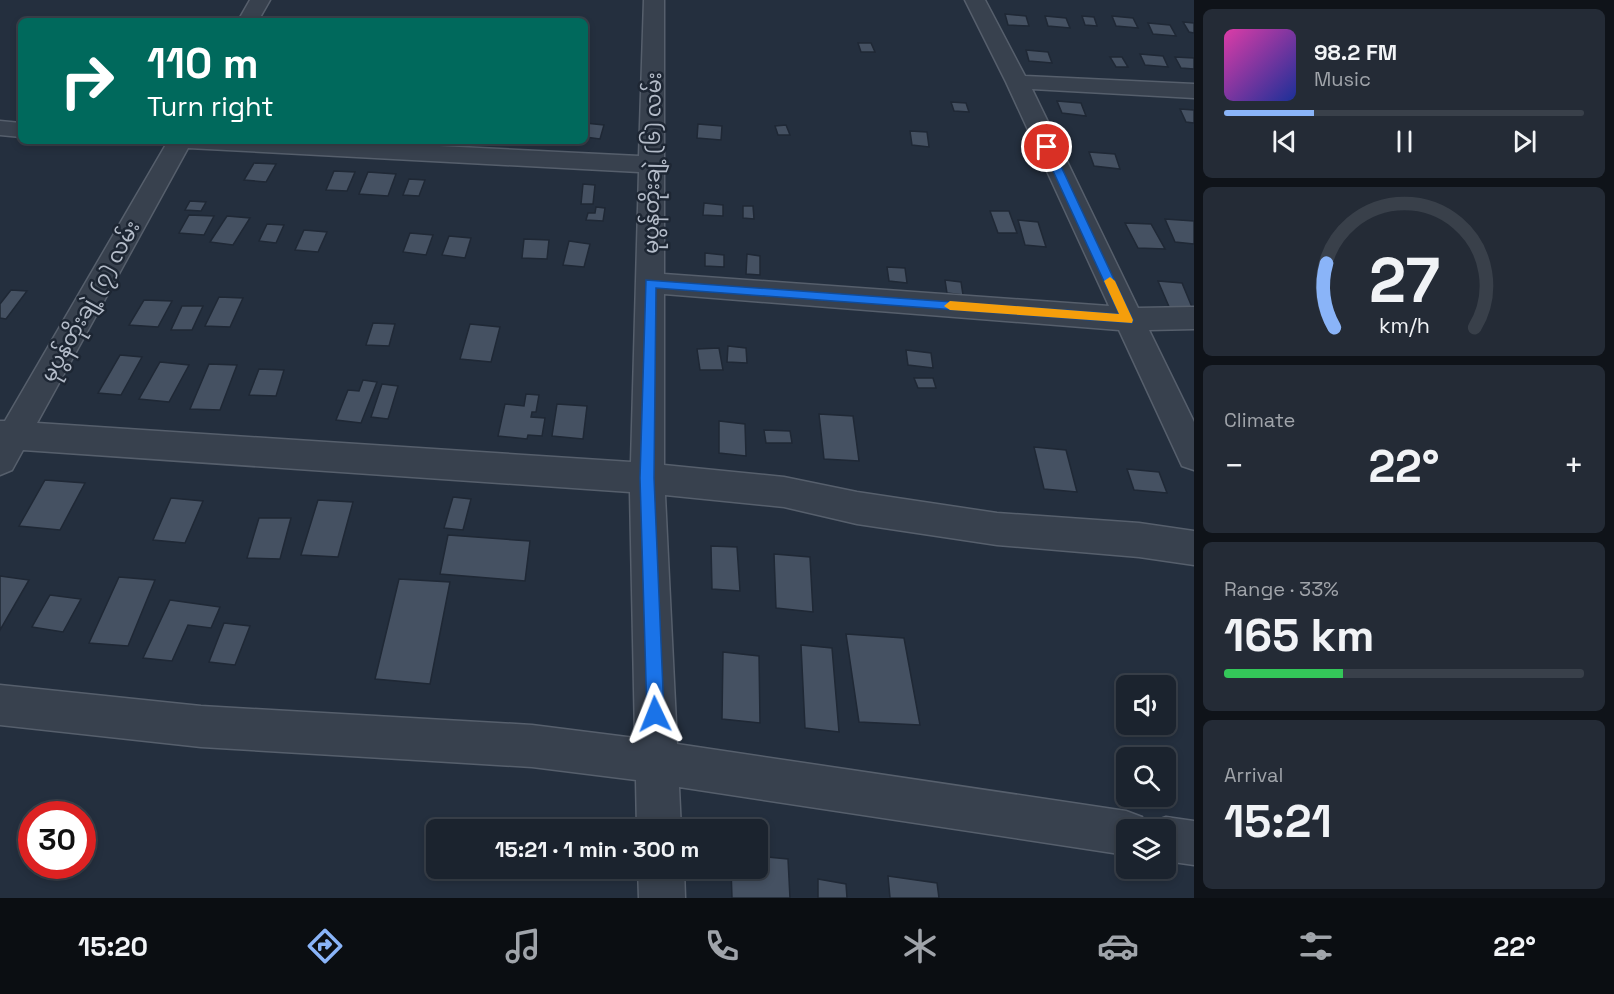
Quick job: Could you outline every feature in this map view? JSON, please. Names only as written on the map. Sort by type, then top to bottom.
[{"type":"street","points":[[250,18],[260,0]]},
{"type":"street","name":"မုပွန်တိုးချဲ့ (၆) လမ်း","points":[[654,0],[647,478],[659,819]]},
{"type":"street","points":[[975,0],[1017,82],[1127,320],[1194,456]]},
{"type":"street","points":[[1017,82],[1194,91]]},
{"type":"street","points":[[0,129],[18,130]]},
{"type":"street","name":"မုပွန်တိုးချဲ့ (၇) လမ်း","points":[[5,444],[178,144]]},
{"type":"street","points":[[247,144],[651,165]]},
{"type":"street","points":[[650,283],[1127,320],[1194,318]]},
{"type":"street","points":[[5,444],[647,478],[784,492],[857,508],[996,529],[1139,540],[1194,548]]},
{"type":"street","points":[[0,705],[117,719],[232,729],[494,742],[657,761],[1116,831]]},
{"type":"street","points":[[1176,840],[1194,843]]},
{"type":"street","points":[[661,879],[662,898]]},
{"type":"building","points":[[1005,14],[1026,16],[1029,26],[1008,25]]},
{"type":"building","points":[[1045,16],[1066,18],[1070,28],[1048,26]]},
{"type":"building","points":[[1082,16],[1094,17],[1097,26],[1085,25]]},
{"type":"building","points":[[1112,16],[1133,18],[1138,28],[1116,26]]},
{"type":"building","points":[[1183,22],[1194,23],[1194,33],[1189,32]]},
{"type":"building","points":[[1148,23],[1170,25],[1176,36],[1153,34]]},
{"type":"building","points":[[858,43],[871,43],[875,52],[861,52]]},
{"type":"building","points":[[1026,50],[1048,52],[1052,63],[1029,61]]},
{"type":"building","points":[[1140,54],[1163,56],[1168,67],[1145,65]]},
{"type":"building","points":[[1110,57],[1122,57],[1128,67],[1116,67]]},
{"type":"building","points":[[1175,57],[1194,58],[1194,69],[1181,68]]},
{"type":"building","points":[[1057,101],[1081,103],[1086,116],[1062,113]]},
{"type":"building","points":[[951,102],[966,103],[969,112],[954,111]]},
{"type":"building","points":[[1180,109],[1194,110],[1194,123],[1186,122]]},
{"type":"building","points":[[588,123],[604,125],[600,139],[588,137]]},
{"type":"building","points":[[698,124],[722,126],[721,140],[697,138]]},
{"type":"building","points":[[786,125],[790,135],[778,135],[775,126]]},
{"type":"building","points":[[910,131],[927,132],[929,147],[912,145]]},
{"type":"building","points":[[1089,152],[1115,154],[1120,169],[1094,166]]},
{"type":"building","points":[[254,163],[276,164],[266,182],[244,180]]},
{"type":"building","points":[[334,171],[355,172],[347,191],[326,190]]},
{"type":"building","points":[[368,172],[396,174],[388,196],[359,194]]},
{"type":"building","points":[[409,179],[425,180],[419,196],[403,195]]},
{"type":"building","points":[[583,184],[595,185],[593,204],[581,204]]},
{"type":"building","points":[[190,201],[206,202],[201,211],[185,210]]},
{"type":"building","points":[[704,203],[723,205],[723,216],[703,215]]},
{"type":"building","points":[[743,206],[753,206],[754,219],[743,218]]},
{"type":"building","points":[[596,207],[605,208],[603,221],[586,220],[588,213],[595,213]]},
{"type":"building","points":[[990,211],[1009,211],[1017,233],[998,233]]},
{"type":"building","points":[[189,215],[214,216],[204,235],[179,233]]},
{"type":"building","points":[[227,216],[250,218],[233,245],[210,242]]},
{"type":"building","points":[[1165,219],[1194,221],[1194,244],[1175,242]]},
{"type":"building","points":[[1018,220],[1038,222],[1046,247],[1025,245]]},
{"type":"building","points":[[1125,223],[1151,224],[1165,249],[1138,248]]},
{"type":"building","points":[[267,224],[284,225],[276,243],[259,241]]},
{"type":"building","points":[[304,230],[327,232],[318,252],[295,250]]},
{"type":"building","points":[[410,233],[433,235],[426,255],[403,252]]},
{"type":"building","points":[[449,236],[471,238],[465,258],[442,255]]},
{"type":"building","points":[[524,239],[549,240],[547,259],[522,258]]},
{"type":"building","points":[[569,241],[590,244],[584,267],[563,265]]},
{"type":"building","points":[[705,253],[724,255],[724,267],[705,266]]},
{"type":"building","points":[[747,254],[760,256],[760,275],[746,274]]},
{"type":"building","points":[[887,267],[905,268],[907,283],[889,281]]},
{"type":"building","points":[[945,280],[961,282],[963,295],[947,293]]},
{"type":"building","points":[[1158,281],[1182,283],[1194,312],[1170,309]]},
{"type":"building","points":[[11,290],[27,291],[6,319],[0,318],[0,304]]},
{"type":"building","points":[[219,297],[243,298],[230,327],[205,326]]},
{"type":"building","points":[[144,300],[172,301],[158,327],[129,325]]},
{"type":"building","points":[[182,306],[203,306],[192,330],[171,330]]},
{"type":"building","points":[[373,323],[395,324],[389,346],[366,345]]},
{"type":"building","points":[[470,324],[500,327],[491,362],[460,359]]},
{"type":"building","points":[[728,346],[746,348],[747,363],[727,362]]},
{"type":"building","points":[[719,348],[723,370],[700,370],[697,349]]},
{"type":"building","points":[[906,350],[931,353],[933,368],[908,365]]},
{"type":"building","points":[[120,355],[142,357],[121,395],[98,393]]},
{"type":"building","points":[[160,362],[189,365],[169,402],[139,399]]},
{"type":"building","points":[[209,364],[237,365],[220,410],[190,409]]},
{"type":"building","points":[[259,369],[284,370],[276,396],[249,395]]},
{"type":"building","points":[[914,378],[933,378],[936,388],[918,388]]},
{"type":"building","points":[[363,380],[377,382],[361,423],[336,420],[348,390],[359,391]]},
{"type":"building","points":[[382,384],[398,386],[388,419],[371,417]]},
{"type":"building","points":[[526,394],[539,395],[536,412],[532,412],[531,417],[545,418],[542,436],[528,435],[527,439],[498,436],[505,404],[524,406]]},
{"type":"building","points":[[557,404],[587,406],[583,439],[552,436]]},
{"type":"building","points":[[819,414],[853,416],[859,461],[824,459]]},
{"type":"building","points":[[719,421],[745,424],[746,456],[719,453]]},
{"type":"building","points":[[764,430],[790,431],[792,443],[766,443]]},
{"type":"building","points":[[1034,447],[1066,450],[1077,492],[1044,489]]},
{"type":"building","points":[[1127,469],[1159,472],[1167,493],[1134,490]]},
{"type":"building","points":[[45,480],[85,483],[60,530],[19,526]]},
{"type":"building","points":[[453,497],[471,499],[463,530],[444,528]]},
{"type":"building","points":[[171,498],[203,501],[185,543],[153,540]]},
{"type":"building","points":[[318,500],[353,502],[338,557],[301,555]]},
{"type":"building","points":[[259,518],[291,518],[280,559],[247,558]]},
{"type":"building","points":[[448,535],[530,541],[525,581],[440,574]]},
{"type":"building","points":[[711,546],[737,547],[740,591],[712,589]]},
{"type":"building","points":[[774,554],[810,557],[813,612],[776,608]]},
{"type":"building","points":[[0,576],[29,580],[0,630]]},
{"type":"building","points":[[119,577],[155,580],[128,646],[89,643]]},
{"type":"building","points":[[399,579],[450,582],[430,684],[375,679]]},
{"type":"building","points":[[50,595],[81,599],[63,632],[32,627]]},
{"type":"building","points":[[170,600],[220,607],[211,628],[188,625],[172,661],[143,658]]},
{"type":"building","points":[[224,623],[250,626],[235,665],[209,662]]},
{"type":"building","points":[[846,634],[904,638],[920,725],[859,722]]},
{"type":"building","points":[[801,645],[832,648],[839,732],[805,728]]},
{"type":"building","points":[[723,652],[759,656],[760,723],[722,719]]},
{"type":"building","points":[[768,857],[788,859],[790,898],[732,898],[731,879],[768,879]]},
{"type":"building","points":[[888,876],[937,883],[939,898],[890,898]]},
{"type":"building","points":[[818,879],[846,884],[847,898],[818,898]]},
{"type":"slow traffic","points":[[950,306],[1127,320],[1110,281]]},
{"type":"route","points":[[655,714],[647,478],[650,283],[1127,320],[1047,147]]}]
